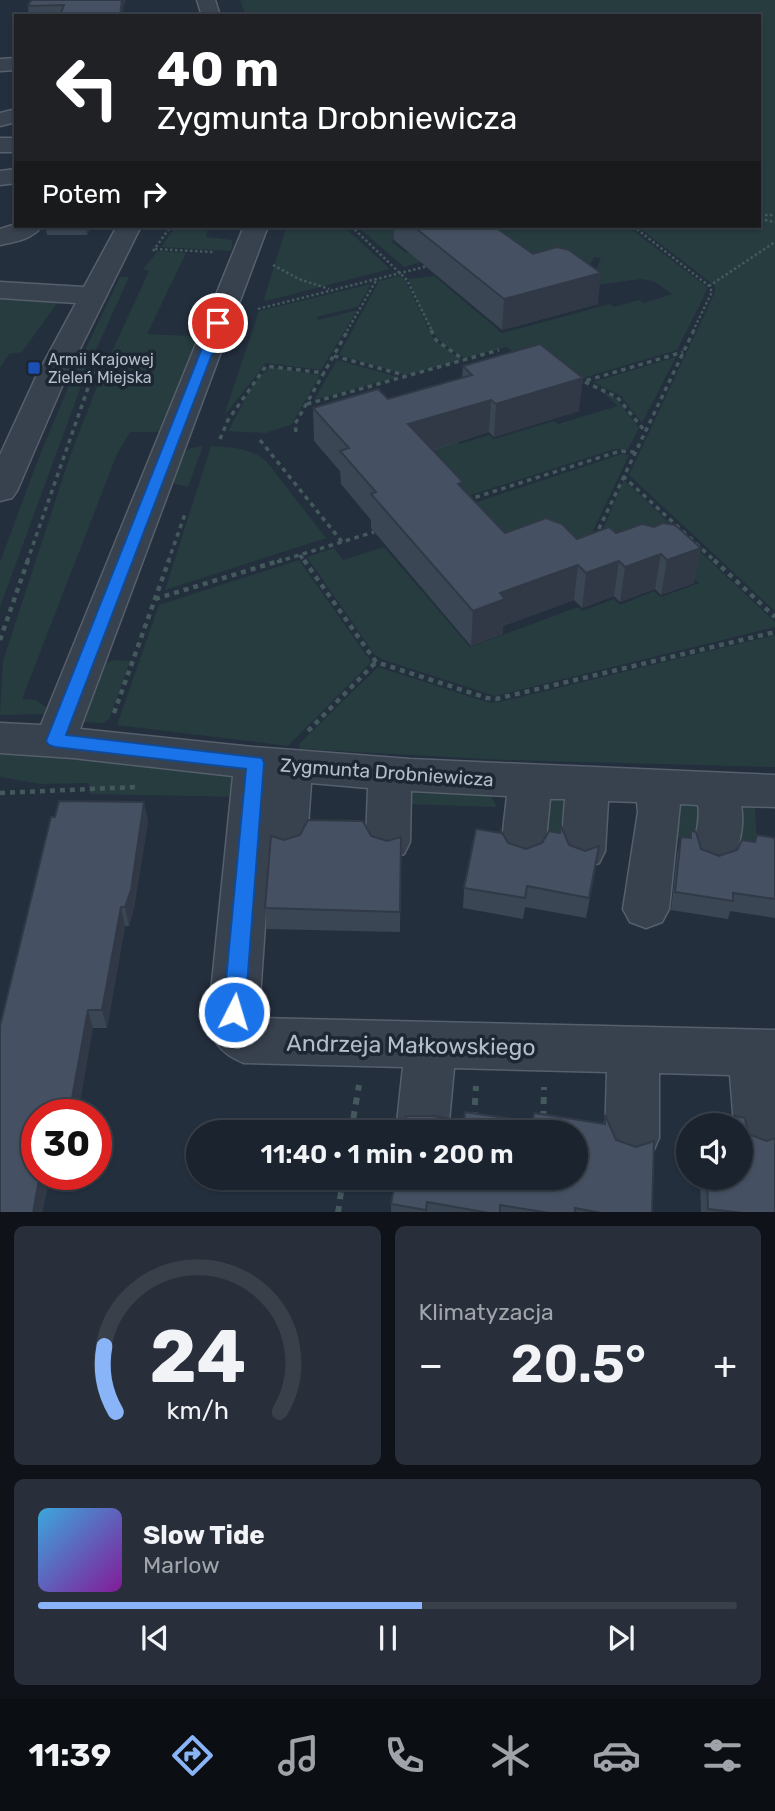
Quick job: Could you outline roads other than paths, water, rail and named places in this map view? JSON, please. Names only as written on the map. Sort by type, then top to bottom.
[{"type":"street","points":[[0,491],[51,377],[128,228]]},
{"type":"street","points":[[15,232],[14,248],[2,277],[92,296]]},
{"type":"street","points":[[55,741],[258,248]]},
{"type":"street","name":"Zygmunta Drobniewicza","points":[[0,738],[284,754],[390,774],[716,789],[774,797]]},
{"type":"street","points":[[284,754],[285,841]]},
{"type":"street","name":"Andrzeja Małkowskiego","points":[[284,754],[234,1012],[238,1033],[244,1040],[765,1053]]},
{"type":"street","points":[[388,842],[390,774]]},
{"type":"street","points":[[523,849],[529,807],[528,782]]},
{"type":"street","points":[[583,851],[587,810],[586,784]]},
{"type":"street","points":[[646,909],[660,812],[657,787]]},
{"type":"street","points":[[715,853],[721,813],[716,789]]},
{"type":"street","points":[[423,1120],[430,1046]]},
{"type":"street","points":[[630,1050],[634,1080],[632,1138]]},
{"type":"street","points":[[761,1133],[765,1053]]},
{"type":"place","name":"Armii Krajowej Zieleń Miejska","points":[[34,368]]}]
